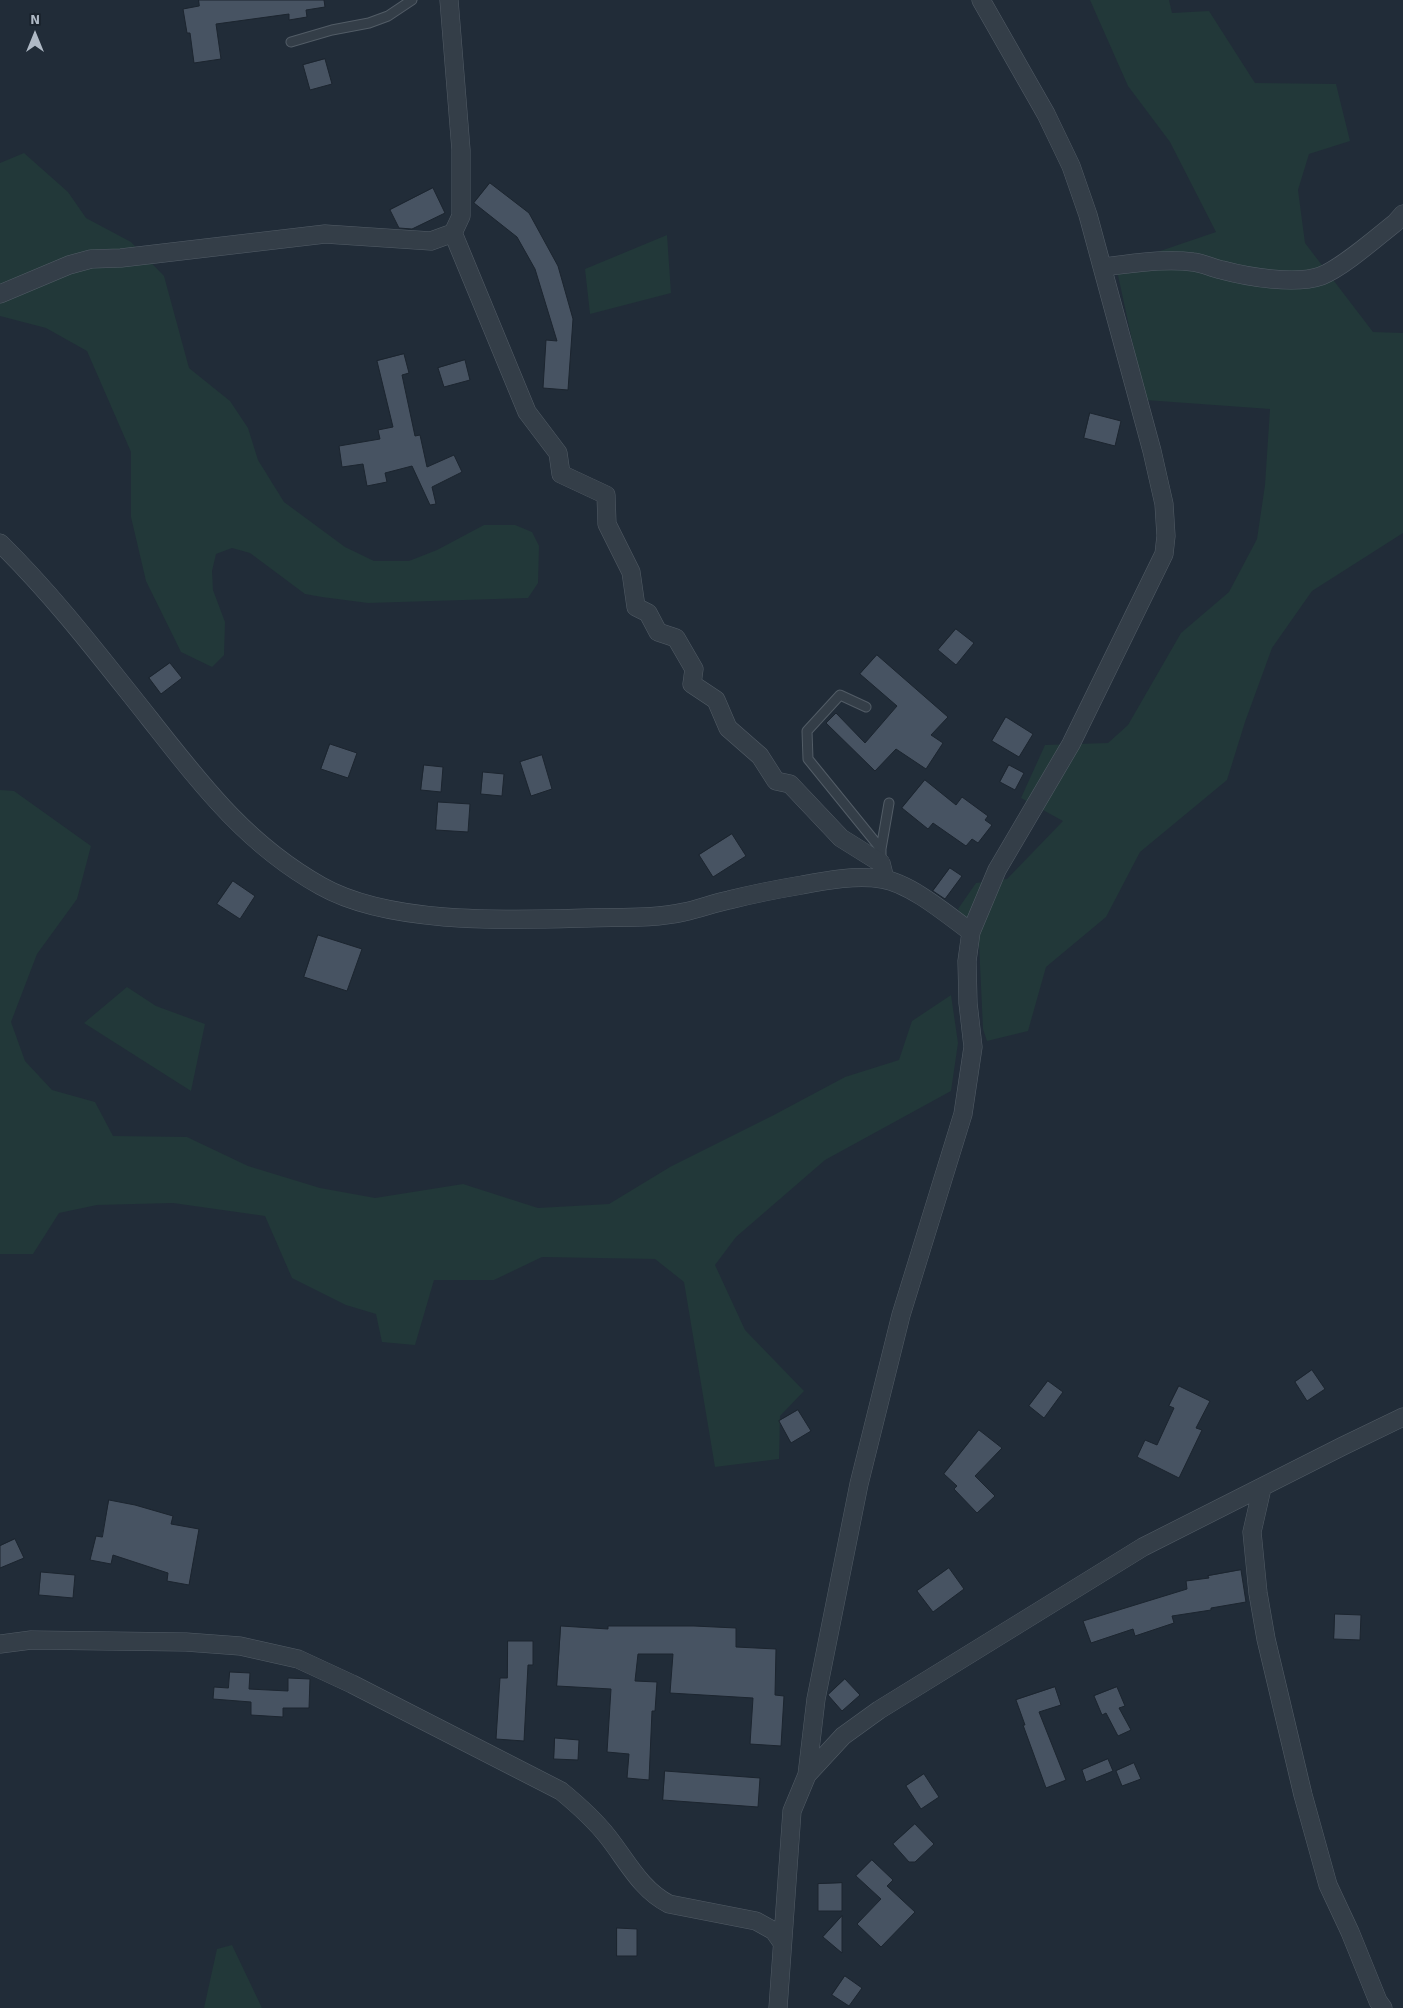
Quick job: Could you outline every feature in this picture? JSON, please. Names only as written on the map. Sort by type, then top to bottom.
[{"type":"street","points":[[0,294],[69,265],[91,259],[121,258],[325,234],[432,241],[452,233],[461,216],[461,150],[449,0]]},
{"type":"street","points":[[778,2008],[781,1941],[792,1811],[807,1775],[816,1699],[859,1484],[901,1316],[963,1114],[973,1047],[967,986],[970,932],[996,870],[1071,744],[1164,554],[1166,536],[1164,504],[1152,451],[1088,215],[1070,166],[1046,114],[981,0]]},
{"type":"street","points":[[1102,267],[1175,260],[1196,262],[1251,276],[1301,279],[1320,276],[1333,270],[1395,223],[1403,214]]},
{"type":"street","points":[[452,233],[527,412],[558,453],[561,474],[606,495],[607,524],[631,572],[636,607],[648,613],[658,632],[676,638],[694,670],[692,684],[716,700],[728,728],[760,756],[776,781],[790,784],[841,838],[883,864],[970,932]]},
{"type":"street","points":[[0,543],[64,612],[207,791],[247,833],[291,867],[323,887],[360,902],[416,914],[554,919],[636,917],[682,912],[762,892],[820,881],[855,877],[883,864]]},
{"type":"street","points":[[807,1775],[843,1736],[878,1710],[1143,1547],[1403,1417]]},
{"type":"street","points":[[1262,1488],[1252,1532],[1258,1593],[1286,1724],[1328,1885],[1350,1932],[1375,1994],[1383,2008]]},
{"type":"street","points":[[0,1644],[31,1640],[186,1642],[240,1646],[298,1659],[352,1684],[561,1791],[587,1813],[608,1837],[642,1884],[657,1898],[669,1904],[756,1921],[774,1931],[781,1941]]},
{"type":"lane","points":[[291,42],[332,30],[370,23],[388,16],[412,0]]},
{"type":"lane","points":[[866,707],[840,695],[807,731],[808,759],[883,864]]},
{"type":"lane","points":[[883,864],[889,803]]},
{"type":"green space","points":[[1090,0],[1169,0],[1172,13],[1209,11],[1255,83],[1336,84],[1350,141],[1309,154],[1298,190],[1305,243],[1373,332],[1403,333],[1403,533],[1312,591],[1272,648],[1245,722],[1227,780],[1140,852],[1106,917],[1046,967],[1028,1031],[987,1041],[983,1029],[979,943],[958,909],[976,883],[1007,879],[1063,821],[1021,798],[1045,745],[1108,743],[1128,725],[1181,633],[1229,592],[1257,539],[1265,485],[1270,409],[1145,400],[1116,266],[1216,232],[1170,142],[1128,86]]},
{"type":"green space","points":[[24,153],[68,192],[86,218],[131,242],[164,276],[189,368],[230,401],[248,428],[258,460],[284,502],[345,547],[374,561],[409,561],[437,550],[484,525],[515,525],[532,532],[539,546],[538,583],[528,598],[368,603],[322,597],[305,594],[250,553],[232,548],[216,554],[212,571],[213,590],[225,622],[224,655],[212,667],[181,652],[146,581],[131,517],[131,452],[87,351],[46,328],[0,316],[0,163]]},
{"type":"green space","points":[[667,235],[671,293],[590,314],[585,269]]},
{"type":"green space","points":[[0,790],[14,791],[91,846],[77,899],[37,954],[11,1022],[25,1061],[52,1090],[95,1102],[113,1136],[187,1137],[248,1166],[320,1188],[375,1198],[463,1184],[538,1208],[609,1204],[670,1167],[845,1077],[899,1060],[912,1021],[951,995],[958,1043],[951,1091],[825,1160],[736,1237],[715,1265],[745,1330],[804,1391],[780,1416],[779,1459],[715,1467],[684,1282],[655,1259],[542,1257],[494,1280],[434,1280],[415,1345],[382,1342],[376,1314],[346,1305],[292,1278],[265,1216],[173,1203],[97,1205],[59,1213],[33,1254],[0,1254]]},
{"type":"green space","points":[[127,987],[156,1006],[205,1024],[191,1091],[84,1023]]},
{"type":"green space","points":[[232,1945],[262,2008],[204,2008],[217,1949]]},
{"type":"building","points":[[199,0],[324,0],[325,7],[306,10],[307,17],[289,20],[289,14],[216,24],[221,59],[194,63],[190,33],[187,33],[183,9],[199,6]]},
{"type":"building","points":[[325,59],[332,84],[310,90],[303,65]]},
{"type":"building","points":[[490,183],[529,213],[558,266],[573,319],[568,390],[543,388],[546,340],[557,341],[535,269],[517,237],[474,203]]},
{"type":"building","points":[[433,188],[445,213],[412,229],[399,228],[390,210]]},
{"type":"building","points":[[404,354],[409,373],[402,375],[415,436],[420,435],[427,467],[454,455],[462,472],[432,487],[436,504],[430,505],[412,466],[385,473],[387,482],[367,486],[363,464],[342,467],[339,446],[380,439],[378,430],[393,427],[377,361]]},
{"type":"building","points":[[465,360],[470,380],[444,387],[438,368]]},
{"type":"building","points":[[1090,413],[1121,421],[1115,446],[1084,438]]},
{"type":"building","points":[[956,629],[974,643],[956,665],[938,650]]},
{"type":"building","points":[[877,655],[948,717],[931,735],[943,743],[926,769],[896,749],[875,771],[826,723],[836,713],[865,743],[897,706],[860,674]]},
{"type":"building","points":[[170,663],[182,678],[161,694],[149,678]]},
{"type":"building","points":[[1006,717],[1033,734],[1019,757],[992,741]]},
{"type":"building","points":[[330,744],[357,753],[348,778],[321,769]]},
{"type":"building","points":[[542,755],[552,789],[531,796],[520,762]]},
{"type":"building","points":[[424,765],[443,767],[441,792],[421,790]]},
{"type":"building","points":[[1009,765],[1024,773],[1015,790],[1000,782]]},
{"type":"building","points":[[483,772],[504,774],[502,796],[481,794]]},
{"type":"building","points":[[925,780],[956,805],[962,797],[988,816],[985,820],[992,825],[978,843],[972,839],[966,846],[933,823],[928,829],[902,808]]},
{"type":"building","points":[[438,802],[470,804],[468,832],[436,830]]},
{"type":"building","points":[[732,834],[746,856],[713,877],[699,855]]},
{"type":"building","points":[[950,868],[962,876],[945,899],[933,891]]},
{"type":"building","points":[[233,881],[255,896],[240,919],[217,904]]},
{"type":"building","points":[[318,935],[362,949],[347,991],[304,977]]},
{"type":"building","points":[[1312,1370],[1325,1389],[1307,1401],[1295,1382]]},
{"type":"building","points":[[1048,1381],[1063,1392],[1044,1418],[1029,1406]]},
{"type":"building","points":[[1179,1386],[1210,1401],[1196,1428],[1202,1430],[1179,1478],[1137,1457],[1145,1440],[1157,1445],[1174,1408],[1169,1406]]},
{"type":"building","points":[[798,1410],[811,1431],[791,1443],[779,1421]]},
{"type":"building","points":[[979,1430],[1002,1448],[975,1476],[995,1496],[977,1513],[954,1489],[957,1486],[944,1474]]},
{"type":"building","points":[[109,1500],[173,1516],[171,1524],[199,1529],[189,1585],[167,1581],[168,1573],[113,1555],[111,1564],[90,1560],[96,1536],[102,1537]]},
{"type":"building","points":[[15,1539],[24,1558],[0,1568],[0,1546]]},
{"type":"building","points":[[949,1568],[964,1589],[933,1612],[917,1591]]},
{"type":"building","points":[[1241,1570],[1246,1602],[1172,1616],[1174,1623],[1135,1636],[1133,1629],[1091,1643],[1083,1621],[1187,1589],[1186,1581],[1209,1578],[1208,1576]]},
{"type":"building","points":[[41,1572],[75,1575],[73,1598],[39,1595]]},
{"type":"building","points":[[1335,1614],[1361,1615],[1360,1640],[1334,1639]]},
{"type":"building","points":[[561,1626],[608,1629],[608,1626],[736,1628],[736,1647],[776,1649],[775,1695],[784,1696],[781,1746],[750,1744],[753,1698],[670,1693],[673,1654],[638,1654],[635,1681],[657,1682],[655,1711],[652,1711],[649,1780],[627,1778],[629,1754],[607,1752],[611,1689],[557,1686]]},
{"type":"building","points":[[508,1641],[533,1641],[533,1665],[528,1665],[524,1741],[496,1739],[500,1678],[507,1678]]},
{"type":"building","points":[[230,1672],[250,1673],[249,1689],[288,1691],[288,1678],[310,1679],[309,1708],[283,1708],[283,1717],[251,1715],[251,1702],[213,1699],[214,1687],[228,1688]]},
{"type":"building","points":[[845,1679],[860,1695],[842,1711],[828,1695]]},
{"type":"building","points":[[1055,1687],[1061,1705],[1039,1712],[1066,1780],[1046,1788],[1016,1700]]},
{"type":"building","points":[[1117,1687],[1125,1706],[1119,1708],[1131,1730],[1118,1736],[1106,1713],[1102,1715],[1094,1696]]},
{"type":"building","points":[[555,1738],[579,1740],[578,1760],[554,1759]]},
{"type":"building","points":[[1108,1759],[1113,1771],[1086,1782],[1082,1770]]},
{"type":"building","points":[[1134,1763],[1141,1779],[1122,1786],[1116,1771]]},
{"type":"building","points":[[665,1771],[760,1778],[758,1807],[663,1800]]},
{"type":"building","points":[[924,1774],[939,1797],[921,1809],[906,1786]]},
{"type":"building","points":[[915,1824],[934,1844],[915,1862],[909,1862],[893,1844]]},
{"type":"building","points":[[872,1860],[893,1880],[887,1886],[915,1912],[881,1947],[857,1924],[881,1899],[856,1876]]},
{"type":"building","points":[[842,1883],[842,1911],[818,1911],[818,1884]]},
{"type":"building","points":[[842,1916],[842,1953],[823,1937]]},
{"type":"building","points":[[617,1928],[637,1929],[637,1956],[617,1956]]},
{"type":"building","points":[[845,1976],[862,1988],[849,2006],[832,1995]]}]
